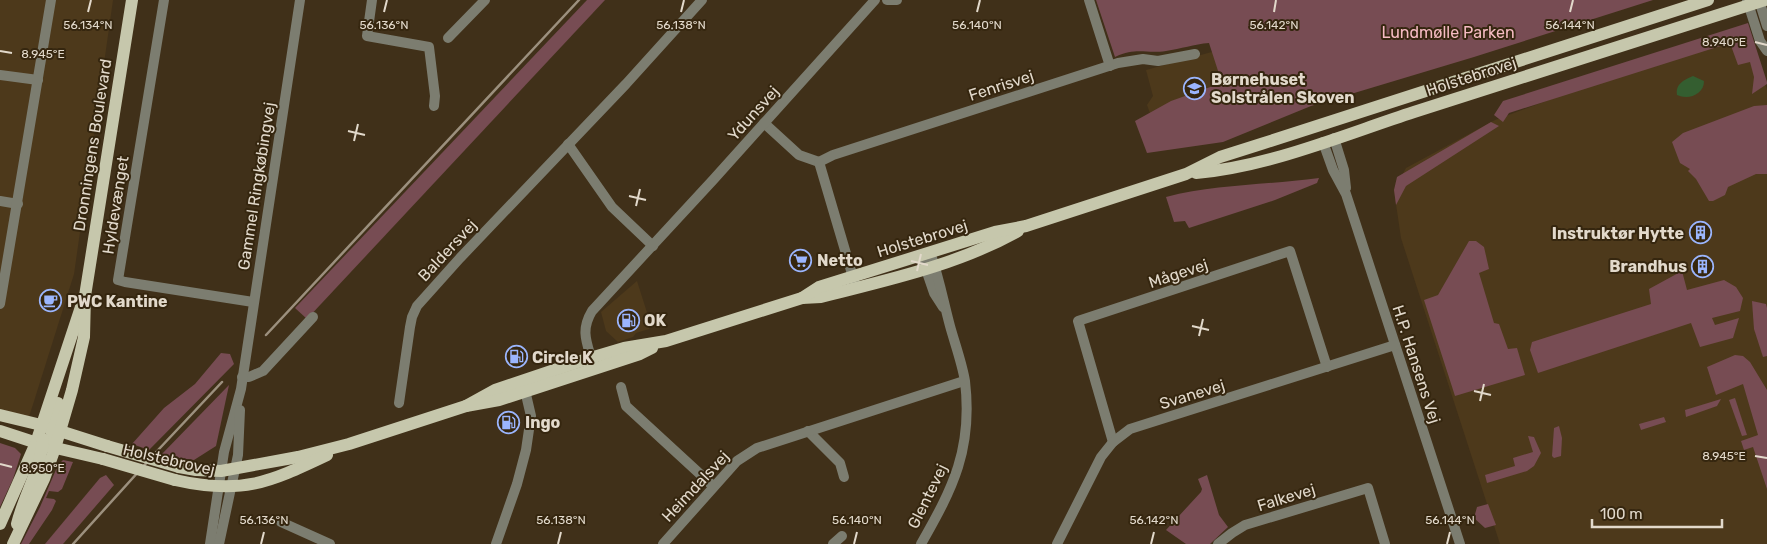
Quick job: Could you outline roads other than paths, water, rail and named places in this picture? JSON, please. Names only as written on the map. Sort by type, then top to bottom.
[{"type":"main road","name":"Dronningens Boulevard","points":[[13,544],[32,506],[48,437],[69,365],[72,334],[84,296],[132,0]]},
{"type":"main road","name":"Holstebrovej","points":[[1186,174],[1225,170],[1268,160],[1411,96],[1708,0]]},
{"type":"main road","name":"Holstebrovej","points":[[48,437],[103,459],[200,486],[229,479],[298,457],[349,444],[466,406],[499,400],[524,386],[593,364],[624,348],[660,343],[802,298],[821,297],[855,282],[928,259],[995,232],[1026,226],[1186,174],[1220,157],[1326,134],[1756,1]]},
{"type":"main road","name":"Holstebrovej","points":[[928,259],[972,253],[1026,226]]},
{"type":"main road","name":"Dronningens Boulevard","points":[[0,524],[48,437],[77,373],[84,337],[84,296]]},
{"type":"main road","points":[[0,415],[48,437]]},
{"type":"main road","points":[[0,424],[48,437]]},
{"type":"main road","points":[[0,431],[48,437]]},
{"type":"main road","name":"Holstebrovej","points":[[48,437],[107,446],[179,467],[196,470],[221,470],[229,479],[254,484],[275,479],[349,444]]},
{"type":"street","points":[[0,304],[51,0]]},
{"type":"street","name":"Hyldevænget","points":[[164,0],[118,280],[253,302]]},
{"type":"street","name":"Gammel Ringkøbingvej","points":[[221,470],[240,389],[300,0]]},
{"type":"street","points":[[372,0],[367,36],[429,47],[435,96],[434,106]]},
{"type":"street","points":[[448,38],[485,0]]},
{"type":"street","name":"Baldersvej","points":[[399,403],[410,327],[417,306],[702,0]]},
{"type":"street","name":"Ydunsvej","points":[[593,364],[584,331],[587,319],[592,311],[875,0]]},
{"type":"street","points":[[887,0],[897,0]]},
{"type":"street","points":[[1090,0],[1110,66]]},
{"type":"street","points":[[1756,1],[1767,26]]},
{"type":"street","points":[[1756,1],[1760,41],[1767,51]]},
{"type":"street","name":"Fenrisvej","points":[[819,162],[833,155],[1110,66],[1143,59],[1158,61],[1195,54]]},
{"type":"street","points":[[0,75],[38,80]]},
{"type":"street","points":[[764,123],[799,155],[819,162],[855,282]]},
{"type":"street","name":"H.P. Hansens Vej","points":[[1326,134],[1333,170],[1346,194],[1460,544]]},
{"type":"street","points":[[568,144],[612,207],[653,246]]},
{"type":"street","points":[[0,201],[18,204]]},
{"type":"street","name":"Mågevej","points":[[1113,442],[1078,321],[1290,251],[1327,367]]},
{"type":"street","name":"Glentevej","points":[[920,544],[947,497],[959,464],[966,425],[964,381],[947,314],[934,293],[928,259]]},
{"type":"street","points":[[242,377],[249,377],[263,371],[313,317]]},
{"type":"street","name":"Svanevej","points":[[1057,544],[1101,458],[1113,442],[1130,429],[1395,345]]},
{"type":"street","name":"Heimdalsvej","points":[[663,544],[737,461],[758,448],[964,381]]},
{"type":"street","points":[[496,544],[517,484],[526,450],[531,416],[524,386]]},
{"type":"street","points":[[621,387],[626,406],[713,486]]},
{"type":"street","name":"Gammel Ringkøbingvej","points":[[229,479],[238,455],[240,389]]},
{"type":"street","points":[[808,431],[840,463],[844,477]]},
{"type":"street","points":[[210,544],[229,479]]},
{"type":"street","points":[[219,544],[229,479]]},
{"type":"street","name":"Falkevej","points":[[1218,544],[1232,532],[1245,525],[1368,488],[1386,544]]},
{"type":"street","points":[[281,522],[330,544]]},
{"type":"street","points":[[833,544],[842,536]]},
{"type":"railway","points":[[266,335],[579,0]]},
{"type":"railway","points":[[73,544],[222,382]]},
{"type":"place","name":"Børnehuset Solstrålen Skoven","points":[[1195,88]]},
{"type":"place","name":"Instruktør Hytte","points":[[1700,233]]},
{"type":"place","name":"Netto","points":[[801,260]]},
{"type":"place","name":"Brandhus","points":[[1703,266]]},
{"type":"place","name":"PWC Kantine","points":[[51,301]]},
{"type":"place","name":"OK","points":[[628,320]]},
{"type":"place","name":"Circle K","points":[[516,357]]},
{"type":"place","name":"Ingo","points":[[509,422]]},
{"type":"park label","name":"Lundmølle Parken","points":[[1448,32]]}]
